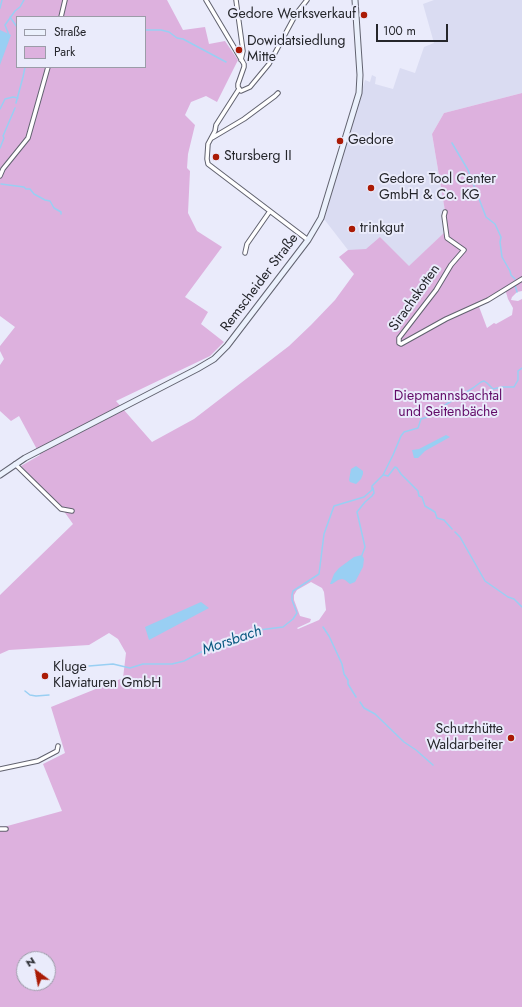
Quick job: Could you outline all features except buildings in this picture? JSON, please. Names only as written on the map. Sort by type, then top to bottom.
[{"type":"main road","name":"Remscheider Straße","points":[[0,475],[15,464],[214,359],[226,346],[308,240],[323,214],[359,93],[360,75],[355,0]]},
{"type":"street","points":[[61,16],[64,0]]},
{"type":"street","points":[[206,0],[242,60],[244,67],[238,84],[239,89],[216,125],[211,138],[207,152],[208,164],[308,240]]},
{"type":"street","points":[[236,0],[243,51],[242,60]]},
{"type":"street","points":[[239,89],[241,91],[250,87],[262,74],[296,14],[307,0]]},
{"type":"street","points":[[0,176],[3,169],[28,138],[48,68]]},
{"type":"street","points":[[211,138],[244,120],[278,93]]},
{"type":"street","points":[[245,253],[247,244],[270,212]]},
{"type":"street","name":"Sirachskotten","points":[[445,212],[444,216],[447,238],[464,250],[449,269],[436,290],[399,338],[399,343],[401,344],[446,319],[488,300],[522,279]]},
{"type":"street","points":[[15,464],[61,509],[72,511]]},
{"type":"street","points":[[0,769],[38,761],[56,751],[58,746]]},
{"type":"street","points":[[0,829],[6,829]]},
{"type":"shaded area","points":[[434,0],[522,0],[522,93],[444,113],[432,134],[448,229],[409,267],[366,250],[348,250],[324,219],[365,80],[370,82],[372,75],[376,77],[375,84],[393,89],[400,68],[415,73],[424,47],[434,43],[423,4]]},
{"type":"green space","name":"Diepmannsbachtal und Seitenbäche","points":[[0,0],[167,0],[183,30],[205,27],[209,44],[225,41],[238,60],[217,102],[206,96],[191,102],[185,115],[195,125],[188,154],[187,168],[190,171],[188,213],[197,231],[222,247],[185,297],[208,312],[201,324],[224,342],[210,356],[116,401],[152,442],[194,419],[289,346],[311,325],[335,300],[354,274],[339,257],[348,250],[366,249],[380,237],[409,266],[448,229],[432,134],[444,113],[522,93],[522,291],[517,292],[511,300],[518,301],[522,299],[522,1007],[0,1007],[0,828],[62,811],[43,764],[65,753],[51,707],[123,678],[126,653],[118,639],[109,633],[89,645],[9,650],[0,654],[0,595],[73,524],[63,510],[21,466],[40,455],[19,416],[11,421],[0,411],[0,365],[4,359],[0,351],[0,346],[15,327],[0,316]],"holes":[[[505,289],[513,308],[512,315],[496,324],[494,323],[487,328],[478,304]],[[311,582],[322,588],[324,592],[326,610],[319,620],[298,629],[297,628],[310,622],[311,619],[300,616],[294,600],[294,595],[297,590]]]},
{"type":"water","points":[[0,30],[11,35],[0,65]]},
{"type":"water","points":[[446,435],[450,437],[425,451],[418,458],[414,458],[412,450],[419,449]]},
{"type":"water","points":[[356,466],[363,471],[363,474],[361,479],[356,484],[350,482],[349,480],[351,469]]},
{"type":"water","points":[[362,555],[364,559],[363,567],[355,582],[350,584],[342,579],[330,584],[334,574],[339,568],[354,557]]},
{"type":"water","points":[[201,602],[209,608],[149,640],[145,627]]},
{"type":"waterway","points":[[0,8],[2,0]]},
{"type":"waterway","points":[[9,35],[5,25],[24,0]]},
{"type":"waterway","points":[[10,17],[16,26]]},
{"type":"waterway","points":[[146,30],[161,30],[169,32],[177,38],[183,39],[226,62]]},
{"type":"waterway","points":[[16,103],[25,68]]},
{"type":"waterway","points":[[0,109],[5,99],[13,97],[18,98]]},
{"type":"waterway","points":[[0,148],[4,138],[3,136],[15,108]]},
{"type":"waterway","points":[[452,143],[468,170],[486,217],[495,224],[501,237],[500,242],[502,257],[511,275],[515,279]]},
{"type":"waterway","points":[[1,184],[30,189],[34,194],[50,201],[54,208],[61,212],[61,214]]},
{"type":"waterway","points":[[515,285],[517,292]]},
{"type":"waterway","name":"Morsbach","points":[[89,666],[113,664],[130,668],[143,664],[172,664],[184,661],[207,649],[233,640],[254,636],[259,630],[283,627],[293,619],[297,613],[292,600],[293,591],[319,574],[324,534],[334,506],[364,497],[372,490],[372,486],[383,475],[401,436],[404,432],[418,428],[421,419],[431,416],[436,410],[441,409],[481,382],[484,381],[493,389],[514,387],[518,380],[518,371],[522,368]]},
{"type":"waterway","points":[[384,475],[388,476],[395,467],[397,468],[418,491],[419,496],[422,497],[425,506],[435,512],[437,518],[444,520],[452,529]]},
{"type":"waterway","points":[[362,555],[365,547],[357,512],[372,496],[374,493],[373,488]]},
{"type":"waterway","points":[[455,532],[460,537],[485,581],[508,597],[514,599],[522,607]]},
{"type":"waterway","points":[[323,627],[329,636],[342,664],[348,684],[356,697]]},
{"type":"waterway","name":"Morsbach","points":[[25,691],[30,695],[49,695]]},
{"type":"waterway","points":[[360,702],[364,708],[375,714],[404,742],[433,765]]},
{"type":"place","name":"Gedore Werksverkauf","points":[[364,15]]},
{"type":"place","name":"Dowidatsiedlung Mitte","points":[[239,50]]},
{"type":"place","name":"Gedore","points":[[340,141]]},
{"type":"place","name":"Stursberg II","points":[[216,157]]},
{"type":"place","name":"Gedore Tool Center GmbH & Co. KG","points":[[371,188]]},
{"type":"place","name":"trinkgut","points":[[352,229]]},
{"type":"place","name":"Kluge Klaviaturen GmbH","points":[[45,676]]},
{"type":"place","name":"Schutzhütte Waldarbeiter","points":[[511,738]]}]
